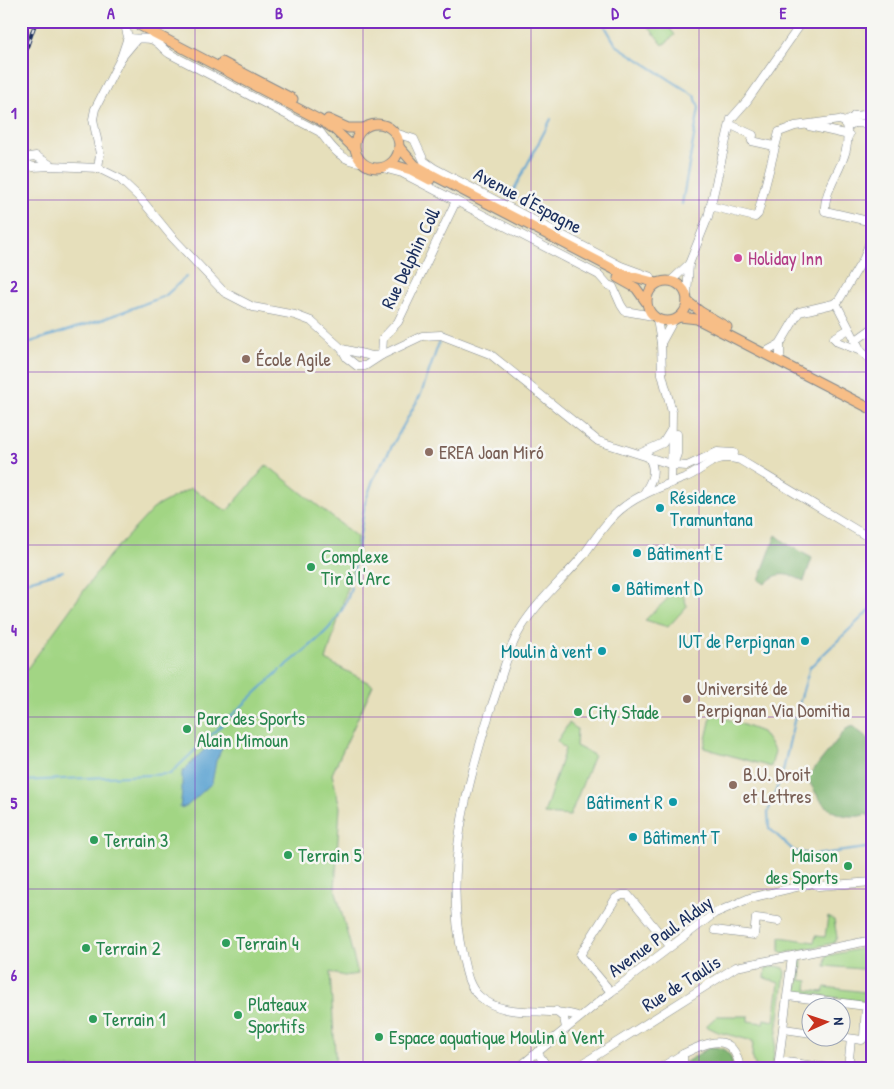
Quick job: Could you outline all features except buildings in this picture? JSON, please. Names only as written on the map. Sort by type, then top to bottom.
[{"type":"main road","points":[[131,21],[334,128],[355,151],[361,162],[373,168],[387,166],[396,158],[399,147],[395,133],[386,126],[379,124],[363,128],[344,127],[142,21]]},
{"type":"main road","points":[[355,151],[356,137],[363,128]]},
{"type":"main road","name":"Avenue d'Espagne","points":[[399,147],[411,161],[431,174],[623,274],[658,282]]},
{"type":"main road","name":"Avenue d'Espagne","points":[[387,166],[411,170],[628,283],[636,288],[646,303]]},
{"type":"main road","points":[[873,405],[709,318],[687,298],[681,286],[671,281],[658,282],[649,291],[646,303],[655,318],[702,321],[873,410]]},
{"type":"main road","points":[[676,319],[685,310],[687,298]]},
{"type":"street","points":[[120,21],[125,25],[132,39]]},
{"type":"street","points":[[687,298],[689,264],[710,206],[731,119],[744,104],[803,21]]},
{"type":"street","points":[[132,39],[144,38],[153,40],[170,54],[320,132],[337,153],[347,159],[361,162]]},
{"type":"street","points":[[98,168],[100,154],[93,119],[95,109],[132,39]]},
{"type":"street","points":[[252,85],[274,100],[282,113]]},
{"type":"street","points":[[727,136],[744,104]]},
{"type":"street","points":[[873,114],[854,116],[849,125],[840,168],[827,200],[825,211],[868,221],[873,226]]},
{"type":"street","points":[[710,206],[755,217],[758,214],[779,132],[795,126],[839,120],[849,125]]},
{"type":"street","points":[[805,125],[873,124]]},
{"type":"street","points":[[733,126],[753,135],[752,141],[774,146]]},
{"type":"street","name":"Avenue d'Espagne","points":[[395,133],[414,139],[424,160],[434,168],[621,266],[658,282]]},
{"type":"street","points":[[337,153],[348,155],[355,151]]},
{"type":"street","points":[[21,152],[24,162],[33,167],[98,168],[120,178],[224,292],[253,307],[295,315],[311,321],[342,349],[347,358],[357,366],[365,366],[382,354],[422,336],[437,334],[456,339],[490,354],[507,365],[533,390],[598,441],[644,454],[673,465],[687,466],[717,452],[734,453],[740,460]]},
{"type":"street","name":"Avenue d'Espagne","points":[[387,166],[599,275],[608,285],[614,287],[620,305],[625,311],[638,312],[655,318]]},
{"type":"street","name":"Rue Delphin Coll","points":[[382,354],[383,338],[398,322],[456,201]]},
{"type":"street","points":[[769,350],[780,344],[799,312],[836,303],[864,258],[873,233]]},
{"type":"street","points":[[671,281],[689,264]]},
{"type":"street","points":[[638,312],[646,303]]},
{"type":"street","points":[[836,303],[860,351]]},
{"type":"street","points":[[644,454],[663,443],[673,429],[672,412],[662,374],[662,343],[655,318]]},
{"type":"street","points":[[662,343],[676,319]]},
{"type":"street","points":[[848,328],[834,338],[838,342],[860,351],[873,362]]},
{"type":"street","points":[[855,341],[873,328]]},
{"type":"street","points":[[780,344],[780,356]]},
{"type":"street","points":[[342,349],[359,354],[382,354]]},
{"type":"street","points":[[671,481],[673,465],[677,454],[677,433],[673,429]]},
{"type":"street","points":[[643,495],[654,473],[652,462],[644,454]]},
{"type":"street","points":[[580,1017],[556,1011],[521,1011],[496,1007],[478,996],[466,976],[459,938],[454,890],[461,818],[476,756],[516,638],[538,605],[623,507],[643,495],[666,486],[671,481],[689,476],[716,459],[730,457],[740,460],[873,540]]},
{"type":"street","name":"Avenue Paul Alduy","points":[[518,1068],[611,992],[715,913],[744,900],[813,883],[818,886],[873,882]]},
{"type":"street","points":[[611,992],[580,955],[616,898],[628,895],[670,946]]},
{"type":"street","points":[[715,930],[754,935],[756,918],[778,921]]},
{"type":"street","name":"Rue de Taulis","points":[[576,1068],[736,967],[873,940]]},
{"type":"street","points":[[792,957],[779,1064],[829,1068]]},
{"type":"street","points":[[466,972],[481,992],[503,1004],[566,1008],[576,1012],[580,1017]]},
{"type":"street","points":[[788,996],[802,998]]},
{"type":"street","points":[[852,1004],[866,1006],[864,1037],[862,1040],[852,1039]]},
{"type":"street","points":[[556,1011],[564,1018],[566,1028]]},
{"type":"street","points":[[784,1030],[802,1032]]},
{"type":"street","points":[[660,1068],[704,1044],[716,1042],[726,1043],[736,1053],[740,1068]]},
{"type":"street","points":[[848,1068],[850,1046]]},
{"type":"street","points":[[537,1052],[548,1068]]},
{"type":"street","points":[[683,1054],[683,1068]]},
{"type":"green space","points":[[644,21],[664,21],[675,35],[663,45]]},
{"type":"green space","name":"Parc des Sports Alain Mimoun","points":[[267,465],[357,537],[354,566],[326,660],[373,685],[332,774],[340,807],[335,888],[358,974],[344,976],[330,972],[336,1068],[21,1068],[21,677],[109,556],[155,507],[191,488],[227,511]]},
{"type":"green space","points":[[776,535],[790,546],[812,558],[804,581],[783,575],[774,577],[765,584],[759,580]]},
{"type":"green space","points":[[680,587],[687,606],[668,627],[645,620]]},
{"type":"green space","points":[[712,713],[762,732],[775,751],[771,767],[704,748]]},
{"type":"green space","points":[[569,723],[577,729],[576,746],[594,755],[570,816],[544,814],[565,749],[557,741]]},
{"type":"green space","points":[[852,726],[873,742],[873,813],[870,817],[866,814],[850,816],[834,812],[824,804],[807,778],[846,729]]},
{"type":"green space","points":[[828,917],[834,920],[837,937],[834,943],[785,953],[780,951],[780,937],[814,942],[816,936],[825,937]]},
{"type":"green space","points":[[873,946],[873,970],[825,966],[826,956]]},
{"type":"green space","points":[[802,961],[801,980],[808,981],[807,990],[823,992],[825,987],[873,993],[873,1003],[852,1000],[852,996],[825,996],[797,992],[800,968],[797,966]]},
{"type":"green space","points":[[777,966],[784,968],[785,973],[772,1068],[756,1068],[752,1056],[753,1041],[718,1032],[706,1026],[717,1016],[748,1016],[748,1021],[763,1023],[764,1019],[774,1021],[779,983],[765,978],[766,968]]},
{"type":"green space","points":[[710,1047],[723,1049],[729,1054],[733,1068],[676,1068]]},
{"type":"water","points":[[221,733],[225,742],[216,761],[212,783],[187,806],[180,808],[182,772]]},
{"type":"waterway","points":[[602,21],[616,45],[695,96],[699,108],[682,204]]},
{"type":"waterway","points":[[509,199],[551,119]]},
{"type":"waterway","points":[[21,345],[101,320],[165,296],[187,276]]},
{"type":"waterway","points":[[353,579],[365,503],[373,480],[421,394],[441,337]]},
{"type":"waterway","points":[[21,583],[63,571]]},
{"type":"waterway","points":[[283,668],[315,642],[333,623],[341,612],[351,587]]},
{"type":"waterway","points":[[873,607],[810,667],[794,721],[783,771],[768,812],[769,828],[794,851],[814,855],[873,847]]},
{"type":"waterway","points":[[21,781],[170,774],[280,670]]},
{"type":"railway","points":[[21,64],[36,21]]},
{"type":"place","name":"Holiday Inn","points":[[738,258]]},
{"type":"place","name":"École Agile","points":[[246,359]]},
{"type":"place","name":"EREA Joan Miró","points":[[429,452]]},
{"type":"place","name":"Résidence Tramuntana","points":[[660,508]]},
{"type":"place","name":"Bâtiment E","points":[[637,553]]},
{"type":"place","name":"Complexe Tir à l'Arc","points":[[311,567]]},
{"type":"place","name":"Bâtiment D","points":[[616,588]]},
{"type":"place","name":"IUT de Perpignan","points":[[805,641]]},
{"type":"place","name":"Moulin à vent","points":[[602,651]]},
{"type":"place","name":"Université de Perpignan Via Domitia","points":[[687,699]]},
{"type":"place","name":"City Stade","points":[[578,712]]},
{"type":"place","name":"Parc des Sports Alain Mimoun","points":[[187,729]]},
{"type":"place","name":"B.U. Droit et Lettres","points":[[733,785]]},
{"type":"place","name":"Bâtiment R","points":[[673,802]]},
{"type":"place","name":"Bâtiment T","points":[[633,837]]},
{"type":"place","name":"Terrain 3","points":[[94,840]]},
{"type":"place","name":"Terrain 5","points":[[288,855]]},
{"type":"place","name":"Maison des Sports","points":[[848,866]]},
{"type":"place","name":"Terrain 4","points":[[226,943]]},
{"type":"place","name":"Terrain 2","points":[[86,948]]},
{"type":"place","name":"Plateaux Sportifs","points":[[238,1015]]},
{"type":"place","name":"Terrain 1","points":[[93,1019]]},
{"type":"place","name":"Espace aquatique Moulin à Vent","points":[[379,1037]]}]
